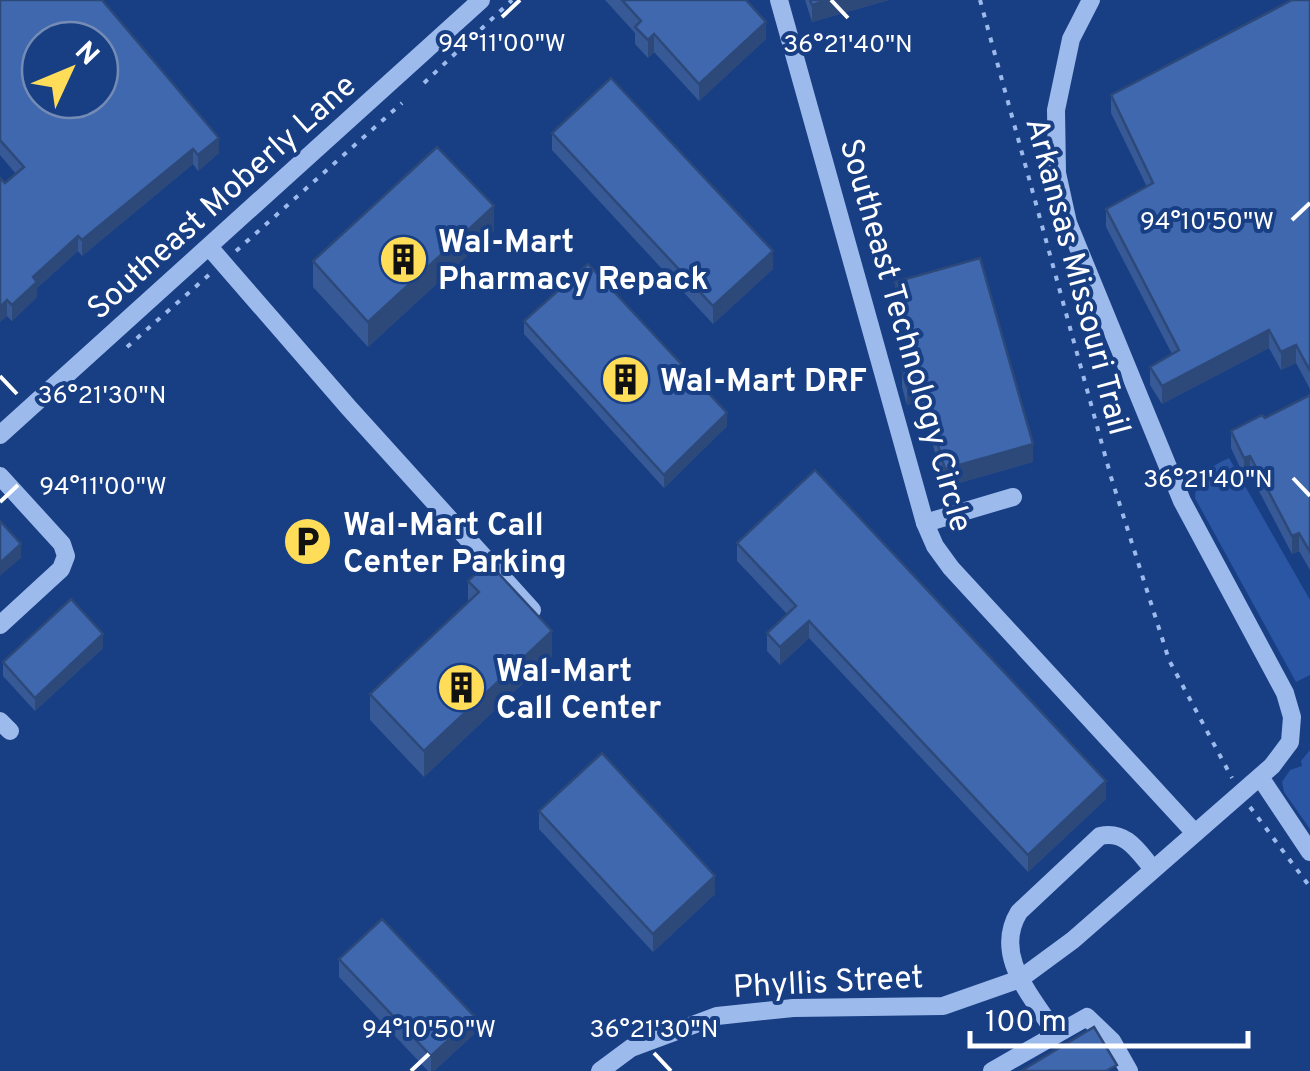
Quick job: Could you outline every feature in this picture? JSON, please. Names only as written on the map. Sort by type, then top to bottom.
[{"type":"street","name":"Southeast Moberly Lane","points":[[0,435],[481,0]]},
{"type":"street","name":"Southeast Technology Circle","points":[[779,0],[925,523],[935,546],[1195,833]]},
{"type":"street","name":"Phyllis Street","points":[[600,1071],[631,1048],[717,1016],[793,1008],[942,1006],[1020,979],[1072,940],[1260,778],[1290,742],[1291,708],[1182,501],[1080,255],[1062,197],[1055,140],[1058,98],[1070,39],[1090,0]]},
{"type":"street","points":[[210,248],[543,622]]},
{"type":"street","points":[[0,476],[62,544],[66,556],[61,568],[0,625]]},
{"type":"street","points":[[925,523],[1013,497]]},
{"type":"street","points":[[1260,778],[1310,852]]},
{"type":"street","points":[[1055,1033],[1020,979],[1009,950],[1013,922],[1089,845],[1111,833],[1122,837],[1153,869]]},
{"type":"street","points":[[992,1071],[1087,1018],[1112,1041],[1129,1071]]},
{"type":"path","points":[[424,83],[512,0]]},
{"type":"path","name":"Arkansas Missouri Trail","points":[[980,0],[1110,477],[1169,660],[1234,781]]},
{"type":"path","points":[[236,251],[402,102]]},
{"type":"path","points":[[1252,809],[1310,887]]},
{"type":"shaded area","points":[[1229,458],[1310,600],[1310,675],[1296,682],[1195,498],[1205,473]]},
{"type":"shaded area","points":[[1310,750],[1310,829],[1284,792],[1282,782],[1290,770],[1302,766],[1301,761]]},
{"type":"building","points":[[0,0],[102,0],[119,20],[20,20],[20,120],[120,120],[120,21],[219,138],[198,155],[193,149],[82,240],[78,236],[33,277],[37,282],[12,305],[7,300],[0,307],[0,178],[5,183],[24,167],[0,140]]},
{"type":"building","points":[[622,0],[746,0],[766,22],[699,84],[654,34],[648,40],[635,27],[641,21]]},
{"type":"building","points":[[1292,0],[1310,0],[1310,371],[1296,345],[1281,352],[1269,330],[1162,386],[1150,367],[1179,350],[1106,209],[1153,183],[1111,95]]},
{"type":"building","points":[[611,78],[773,251],[713,306],[552,133]]},
{"type":"building","name":"Wal-Mart Pharmacy Repack","points":[[437,147],[494,206],[368,322],[313,261]]},
{"type":"building","points":[[980,258],[1033,444],[945,469],[920,383],[907,387],[902,370],[919,365],[895,282]]},
{"type":"building","name":"Wal-Mart DRF","points":[[588,264],[727,413],[664,475],[524,321]]},
{"type":"building","points":[[1310,395],[1310,552],[1299,533],[1292,536],[1250,456],[1244,458],[1231,431]]},
{"type":"building","points":[[815,470],[1106,781],[1028,855],[809,621],[780,647],[767,633],[796,606],[737,543]]},
{"type":"building","points":[[0,521],[21,544],[0,563]]},
{"type":"building","name":"Wal-Mart Call Center","points":[[488,562],[552,631],[424,751],[370,694],[479,592],[468,581]]},
{"type":"building","points":[[71,599],[103,634],[35,698],[3,662]]},
{"type":"building","points":[[602,753],[715,876],[653,934],[539,811]]},
{"type":"building","points":[[382,919],[474,1016],[431,1056],[339,959]]},
{"type":"building","points":[[1094,1027],[1117,1065],[1106,1071],[1021,1071]]},
{"type":"place","name":"Wal-Mart Pharmacy Repack","points":[[403,259]]},
{"type":"place","name":"Wal-Mart DRF","points":[[625,380]]},
{"type":"place","name":"Wal-Mart Call Center Parking","points":[[308,542]]},
{"type":"place","name":"Wal-Mart Call Center","points":[[461,688]]}]
